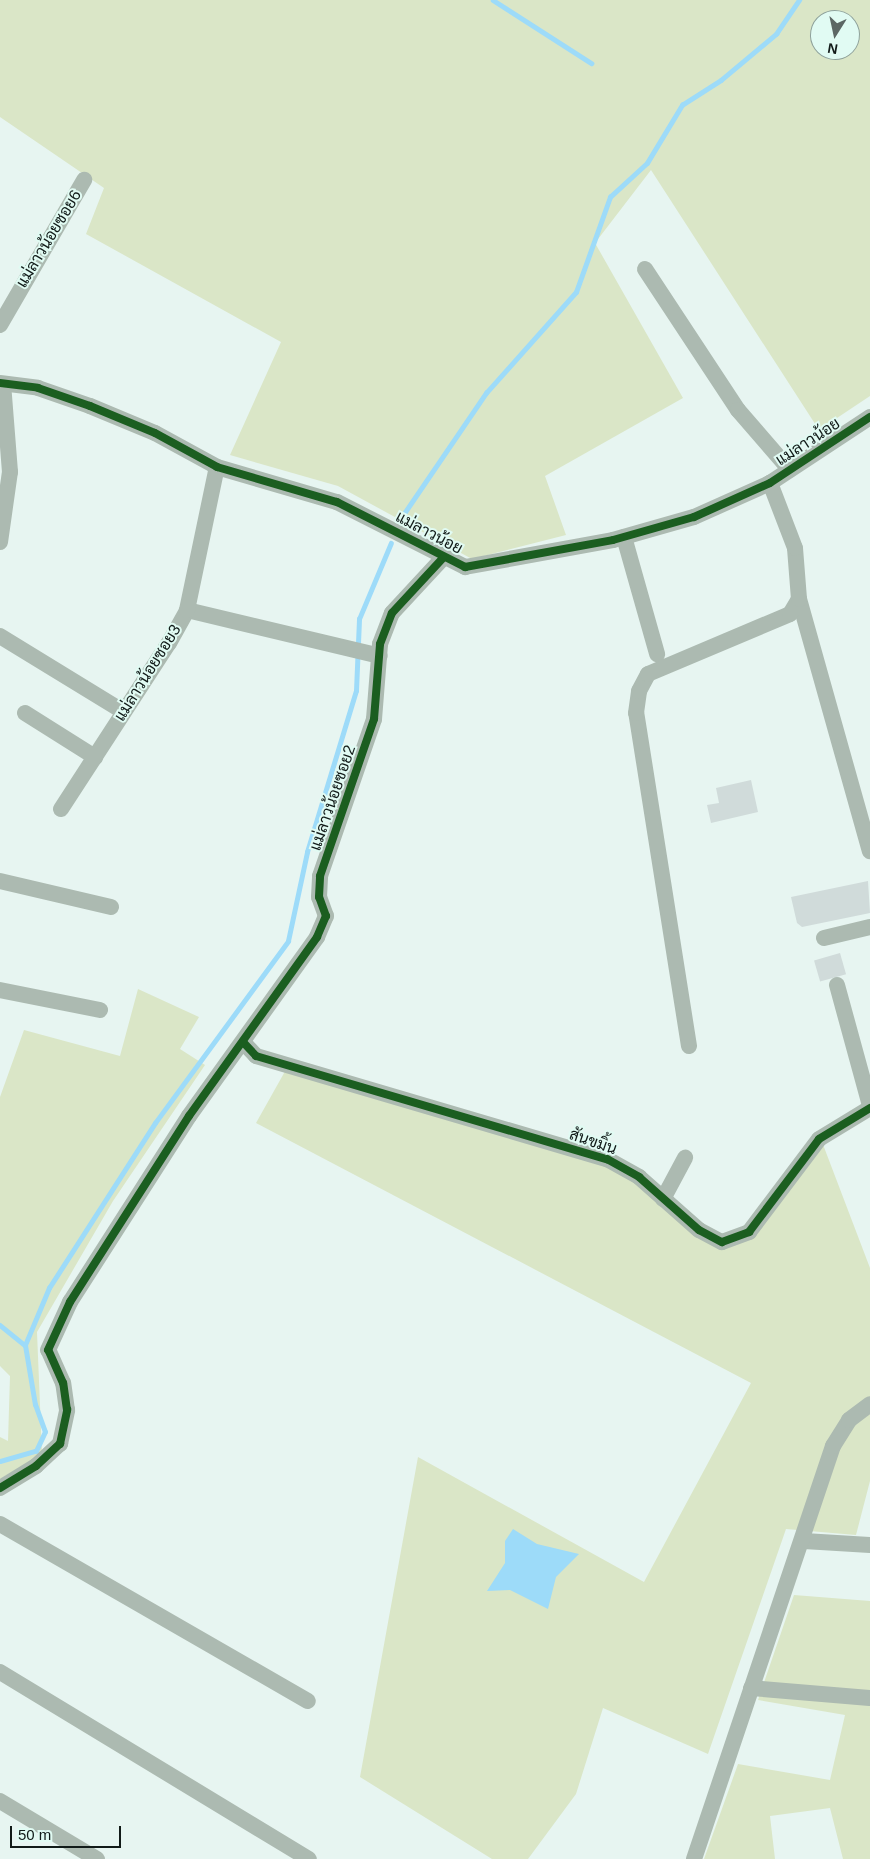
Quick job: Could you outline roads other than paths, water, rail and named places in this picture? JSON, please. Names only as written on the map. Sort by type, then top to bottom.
[{"type":"street","name":"แม่ลาวน้อยซอย6","points":[[0,325],[84,180]]},
{"type":"street","points":[[644,270],[738,410],[790,470]]},
{"type":"street","points":[[0,542],[10,472],[1,384]]},
{"type":"street","name":"แม่ลาวน้อย","points":[[1,384],[38,388],[90,406],[155,433],[217,467],[337,502],[443,558],[465,567],[624,537],[694,517],[770,483],[870,417]]},
{"type":"street","name":"แม่ลาวน้อยซอย3","points":[[61,809],[124,712],[186,610],[217,467]]},
{"type":"street","points":[[770,483],[795,548],[800,599],[870,851]]},
{"type":"street","points":[[624,537],[658,654]]},
{"type":"street","name":"แม่ลาวน้อยซอย2","points":[[0,1488],[36,1466],[60,1444],[68,1410],[62,1383],[48,1350],[51,1339],[120,1216],[317,937],[326,916],[319,897],[320,876],[374,719],[380,656],[392,613],[443,558]]},
{"type":"street","points":[[688,1046],[636,713],[639,691],[648,674],[790,614],[800,599]]},
{"type":"street","points":[[186,610],[380,656]]},
{"type":"street","points":[[0,636],[124,712]]},
{"type":"street","points":[[25,713],[95,757]]},
{"type":"street","points":[[0,881],[111,908]]},
{"type":"street","points":[[824,938],[870,927]]},
{"type":"street","points":[[837,985],[870,1107]]},
{"type":"street","points":[[0,990],[100,1010]]},
{"type":"street","name":"สันขมิ้น","points":[[243,1042],[256,1056],[607,1159],[639,1177],[699,1230],[722,1242],[749,1232],[819,1139],[870,1107]]},
{"type":"street","points":[[663,1199],[685,1158]]},
{"type":"street","points":[[694,1859],[751,1688],[804,1541],[833,1446],[849,1420],[870,1404]]},
{"type":"street","points":[[0,1524],[308,1701]]},
{"type":"street","points":[[804,1541],[870,1545]]},
{"type":"street","points":[[0,1672],[309,1859]]},
{"type":"street","points":[[751,1688],[870,1698]]},
{"type":"street","points":[[0,1801],[96,1859]]},
{"type":"water","points":[[513,1529],[537,1544],[579,1554],[556,1577],[548,1609],[510,1590],[487,1591],[505,1563],[505,1541]]},
{"type":"waterway","points":[[493,0],[591,63]]},
{"type":"waterway","points":[[403,515],[486,393],[576,292],[610,197],[647,163],[682,105],[721,80],[776,34],[799,0]]},
{"type":"waterway","points":[[0,1461],[36,1451],[45,1432],[35,1405],[25,1345],[49,1288],[155,1123],[288,941],[307,852],[356,691],[359,619],[391,543]]},
{"type":"waterway","points":[[0,1325],[25,1345]]}]
